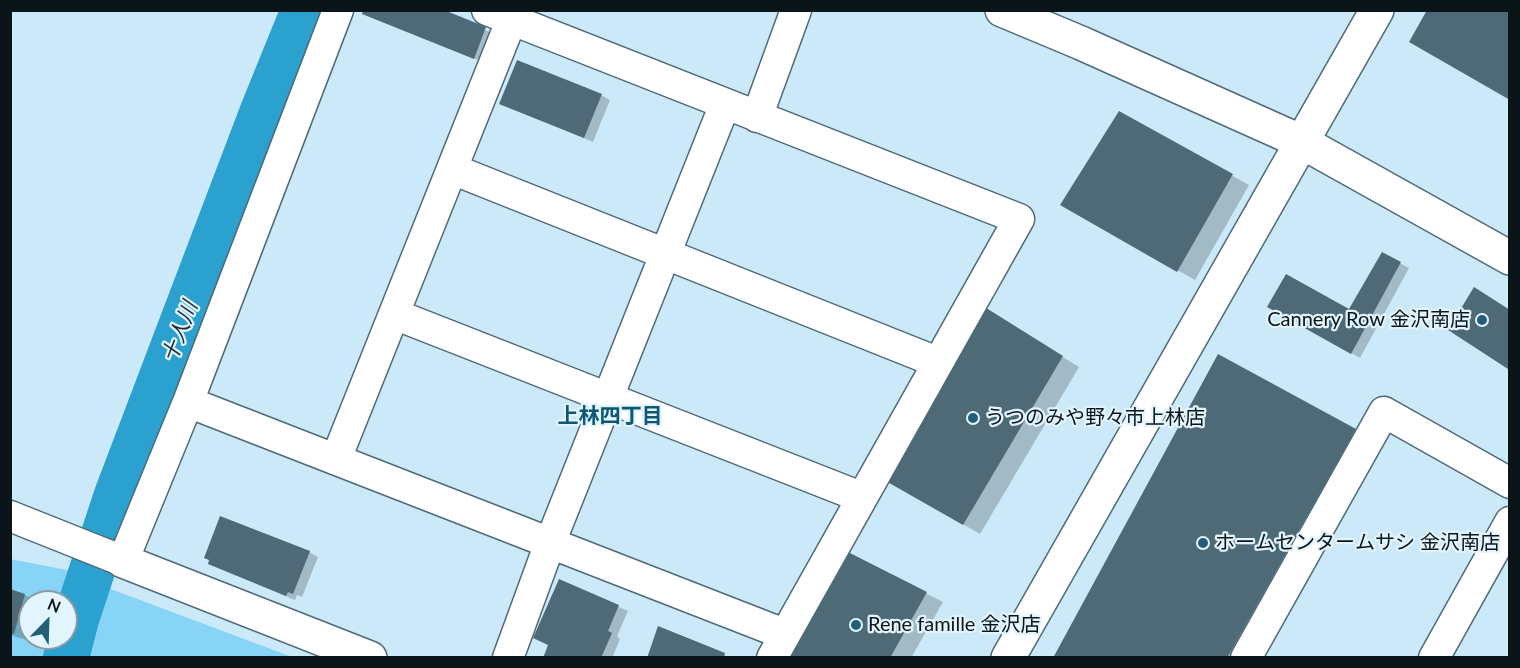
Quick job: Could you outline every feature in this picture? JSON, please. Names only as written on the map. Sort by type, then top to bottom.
[{"type":"street","points":[[102,552],[188,402],[338,10]]},
{"type":"street","points":[[757,117],[796,10]]},
{"type":"street","points":[[1002,10],[1081,42],[1302,142],[1509,258]]},
{"type":"street","points":[[1008,657],[1377,10]]},
{"type":"street","points":[[188,402],[550,543],[778,646],[1019,219],[499,16],[452,170],[336,459]]},
{"type":"street","points":[[508,657],[550,543],[725,104]]},
{"type":"street","points":[[452,170],[937,362]]},
{"type":"street","points":[[394,314],[861,497]]},
{"type":"street","points":[[1246,657],[1384,412],[1509,483]]},
{"type":"street","points":[[10,516],[370,657]]},
{"type":"street","points":[[1434,657],[1509,522]]},
{"type":"shaded area","points":[[10,559],[72,571],[66,590],[18,590],[18,650],[46,650],[44,657],[11,657]]},
{"type":"shaded area","points":[[100,585],[292,657],[81,657]]},
{"type":"building","points":[[363,10],[444,10],[486,27],[474,59],[362,14]]},
{"type":"building","points":[[1427,10],[1510,10],[1510,100],[1409,42]]},
{"type":"building","points":[[517,60],[602,94],[584,138],[499,104]]},
{"type":"building","points":[[1119,111],[1233,174],[1177,272],[1060,205]]},
{"type":"building","points":[[1382,252],[1401,262],[1351,354],[1267,307],[1286,274],[1349,309]]},
{"type":"building","name":"Cannery Row 金沢南店","points":[[1474,287],[1510,310],[1510,364],[1508,369],[1448,330]]},
{"type":"building","name":"うつのみや野々市上林店","points":[[983,306],[1063,356],[963,525],[884,480]]},
{"type":"building","name":"ホームセンタームサシ 金沢南店","points":[[1218,354],[1356,429],[1227,658],[1053,658]]},
{"type":"building","points":[[220,516],[310,551],[293,594],[288,592],[286,596],[208,564],[209,560],[204,558]]},
{"type":"building","name":"Rene famille 金沢店","points":[[846,551],[927,592],[890,658],[786,658]]},
{"type":"building","points":[[559,579],[619,605],[608,631],[612,633],[601,658],[543,658],[548,645],[533,638]]},
{"type":"building","points":[[10,589],[18,592],[18,619],[14,634],[10,633]]},
{"type":"building","points":[[658,626],[725,653],[724,658],[647,658]]},
{"type":"waterway","name":"十人川","points":[[66,658],[76,619],[117,495],[263,111],[304,10]]},
{"type":"place","name":"Cannery Row 金沢南店","points":[[1482,320]]},
{"type":"place","name":"うつのみや野々市上林店","points":[[973,418]]},
{"type":"place","name":"ホームセンタームサシ 金沢南店","points":[[1203,543]]},
{"type":"place","name":"Rene famille 金沢店","points":[[856,625]]},
{"type":"district","name":"上林四丁目","points":[[610,416]]}]
